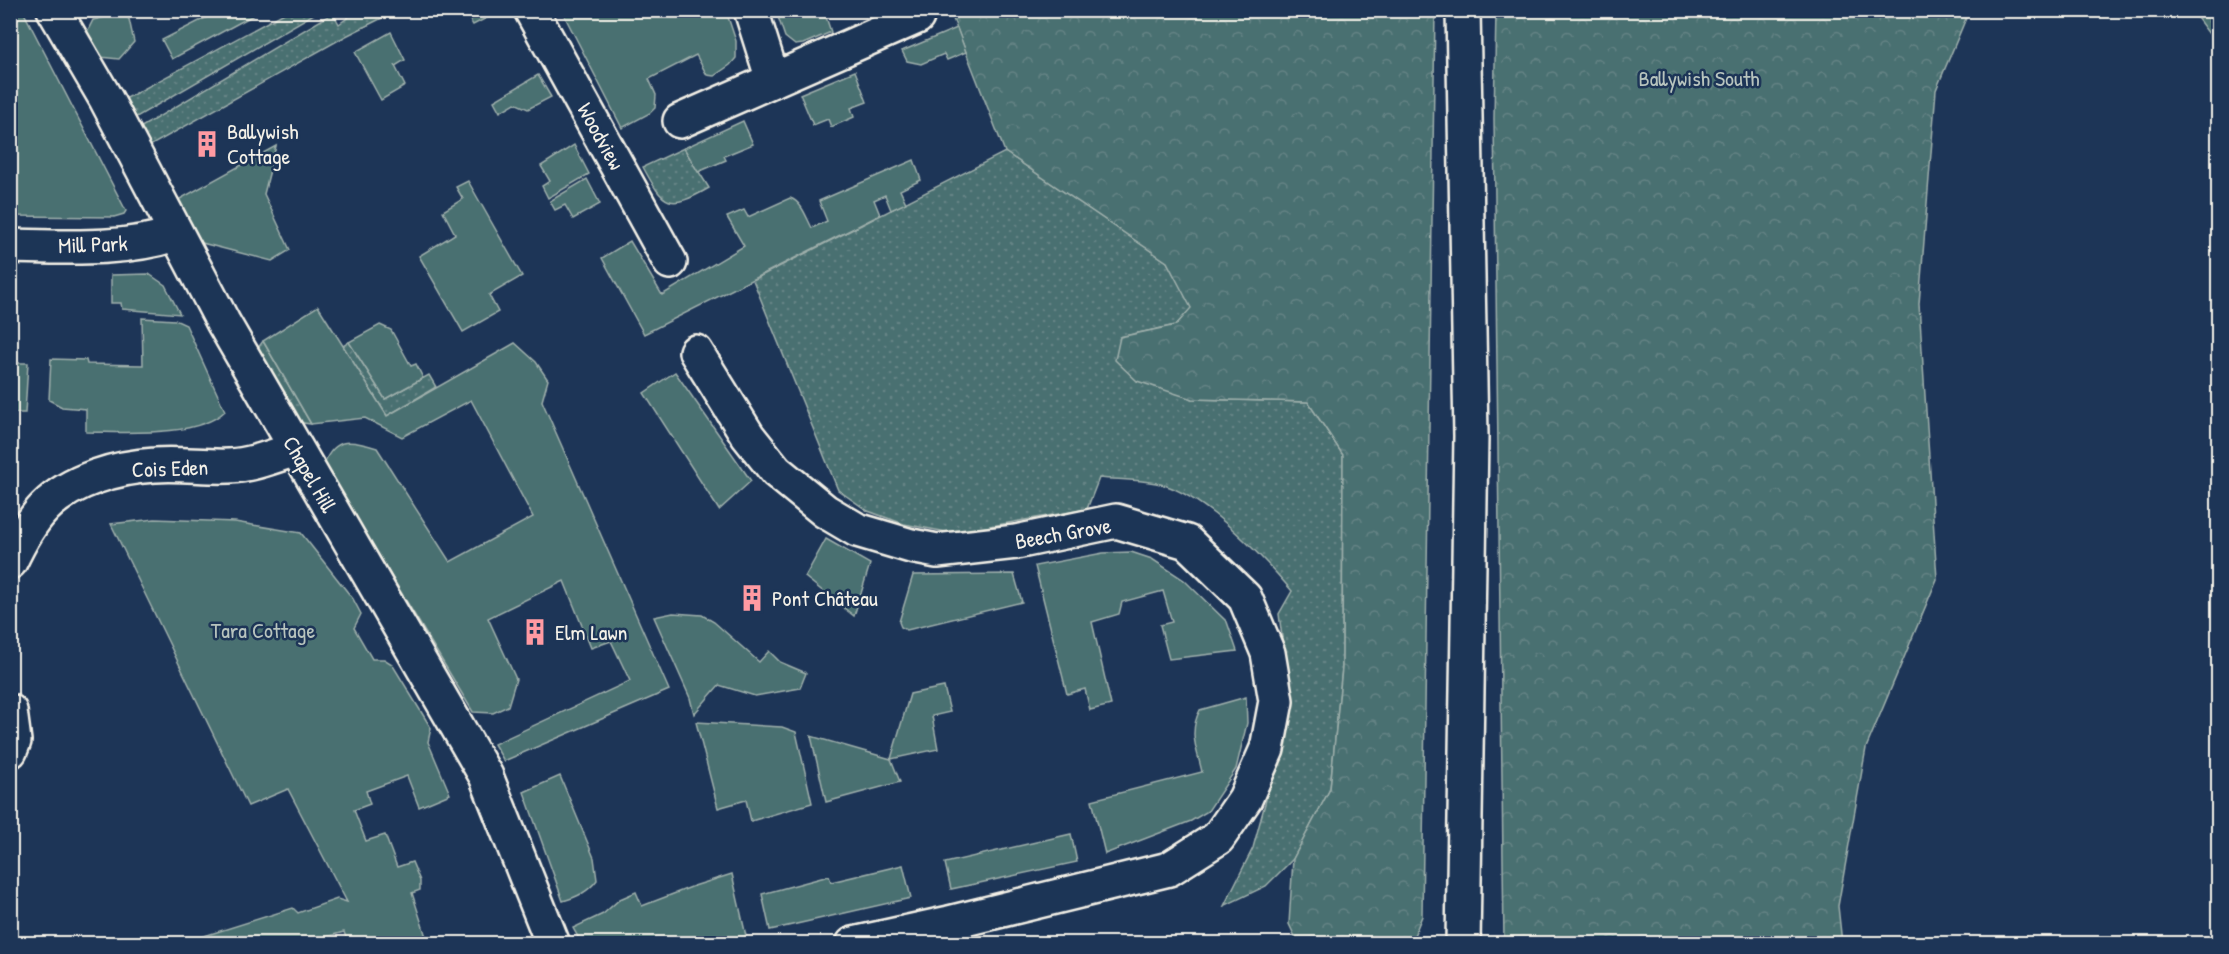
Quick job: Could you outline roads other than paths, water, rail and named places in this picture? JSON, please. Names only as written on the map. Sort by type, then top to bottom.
[{"type":"street","name":"Chapel Hill","points":[[54,10],[106,99],[175,234],[296,449],[486,776],[553,944]]},
{"type":"street","name":"Woodview","points":[[531,10],[670,262]]},
{"type":"street","points":[[751,10],[773,80]]},
{"type":"street","points":[[1462,10],[1471,436],[1463,944]]},
{"type":"street","points":[[680,121],[917,17]]},
{"type":"street","name":"Mill Park","points":[[10,246],[123,244],[159,239],[175,234]]},
{"type":"street","name":"Beech Grove","points":[[696,352],[748,436],[776,471],[825,511],[857,530],[937,551],[1016,542],[1116,521],[1187,542],[1245,598],[1268,653],[1276,701],[1267,749],[1245,799],[1218,838],[1169,869],[853,944]]},
{"type":"street","name":"Cois Eden","points":[[10,562],[26,532],[44,507],[65,491],[85,482],[128,468],[156,464],[230,466],[255,462],[296,449]]},
{"type":"street","points":[[10,711],[14,741],[10,751]]},
{"type":"place","name":"Ballywish Cottage","points":[[207,144]]},
{"type":"place","name":"Pont Château","points":[[752,598]]},
{"type":"place","name":"Elm Lawn","points":[[535,632]]},
{"type":"park label","name":"Ballywish South","points":[[1699,78]]},
{"type":"park label","name":"Tara Cottage","points":[[263,630]]}]
